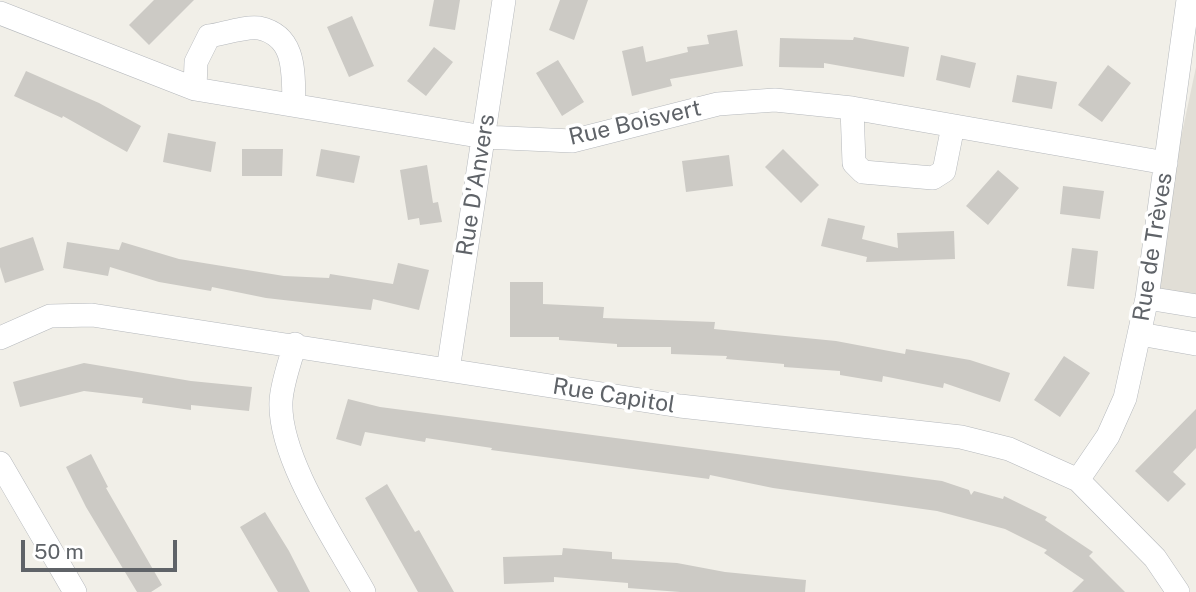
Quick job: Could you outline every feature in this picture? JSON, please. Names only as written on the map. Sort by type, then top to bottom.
[{"type":"street","name":"Rue D'Anvers","points":[[448,370],[504,0]]},
{"type":"street","name":"Rue de Trèves","points":[[1078,480],[1108,436],[1125,398],[1140,334],[1188,0]]},
{"type":"street","name":"Rue Boisvert","points":[[0,13],[195,89],[484,137],[572,141],[718,104],[775,100],[852,108],[1166,163]]},
{"type":"street","points":[[195,89],[196,62],[209,36],[258,28],[284,42],[293,60],[294,105]]},
{"type":"street","points":[[852,108],[854,163],[863,172],[933,178],[944,171],[953,126]]},
{"type":"street","points":[[1147,298],[1196,306]]},
{"type":"street","name":"Rue Capitol","points":[[0,338],[50,316],[92,314],[680,406],[961,437],[1009,449],[1078,480],[1155,558],[1178,592]]},
{"type":"street","points":[[1140,334],[1196,344]]},
{"type":"street","points":[[295,344],[281,401],[285,436],[308,492],[364,592]]},
{"type":"street","points":[[0,463],[75,592]]},
{"type":"shaded area","points":[[1196,67],[1196,306],[1147,298]]},
{"type":"building","points":[[154,0],[194,0],[149,45],[129,25]]},
{"type":"building","points":[[434,0],[460,0],[455,30],[429,26]]},
{"type":"building","points":[[560,0],[588,0],[574,40],[549,30]]},
{"type":"building","points":[[352,16],[374,66],[349,77],[327,27]]},
{"type":"building","points":[[737,30],[743,66],[670,79],[672,86],[632,96],[622,51],[643,46],[646,62],[688,52],[687,47],[709,44],[707,35]]},
{"type":"building","points":[[854,37],[909,47],[904,77],[824,63],[824,68],[779,67],[780,38],[853,40]]},
{"type":"building","points":[[434,47],[453,62],[426,96],[407,81]]},
{"type":"building","points":[[941,55],[976,63],[970,88],[936,80]]},
{"type":"building","points":[[558,60],[584,102],[562,116],[536,73]]},
{"type":"building","points":[[1108,65],[1131,83],[1102,122],[1078,105]]},
{"type":"building","points":[[26,71],[99,103],[141,126],[127,152],[63,116],[62,118],[14,96]]},
{"type":"building","points":[[1017,75],[1057,82],[1052,109],[1012,102]]},
{"type":"building","points":[[168,133],[216,142],[211,172],[163,162]]},
{"type":"building","points":[[242,149],[283,149],[282,176],[242,176]]},
{"type":"building","points":[[321,149],[360,156],[354,183],[316,176]]},
{"type":"building","points":[[783,149],[819,185],[801,203],[765,167]]},
{"type":"building","points":[[729,155],[733,186],[686,192],[682,161]]},
{"type":"building","points":[[427,165],[433,203],[438,202],[442,222],[420,225],[419,218],[408,220],[400,170]]},
{"type":"building","points":[[998,170],[1019,188],[988,225],[966,206]]},
{"type":"building","points":[[1063,186],[1104,191],[1100,219],[1060,214]]},
{"type":"building","points":[[828,218],[865,226],[862,239],[898,248],[897,233],[954,231],[955,259],[866,262],[867,257],[821,246]]},
{"type":"building","points":[[33,237],[44,270],[5,283],[0,267],[0,248]]},
{"type":"building","points":[[67,242],[119,250],[122,242],[179,259],[284,276],[329,278],[330,274],[393,284],[398,263],[429,270],[419,310],[373,299],[371,310],[266,298],[212,287],[211,291],[159,282],[110,267],[108,276],[63,268]]},
{"type":"building","points":[[1072,248],[1098,251],[1094,289],[1067,286]]},
{"type":"building","points":[[510,282],[543,282],[543,304],[604,307],[603,318],[715,322],[714,329],[836,341],[905,354],[906,349],[970,360],[1010,373],[1000,402],[944,383],[943,388],[883,376],[882,382],[840,375],[840,371],[784,367],[784,364],[726,359],[727,356],[671,354],[671,347],[617,347],[617,344],[559,340],[559,337],[510,337]]},
{"type":"building","points":[[1064,356],[1090,373],[1060,417],[1034,400]]},
{"type":"building","points":[[84,363],[191,381],[252,387],[249,411],[191,405],[191,410],[142,403],[143,398],[84,391],[20,407],[13,382]]},
{"type":"building","points":[[348,399],[380,407],[942,481],[969,490],[971,495],[974,491],[1003,499],[1004,496],[1047,517],[1045,520],[1093,552],[1089,556],[1125,592],[1072,592],[1084,580],[1044,553],[1047,550],[1005,529],[937,511],[773,488],[710,475],[709,479],[491,450],[492,448],[426,438],[425,442],[365,432],[361,446],[336,439]]},
{"type":"building","points":[[1196,409],[1196,448],[1173,472],[1186,484],[1168,502],[1135,471]]},
{"type":"building","points":[[91,454],[108,487],[106,488],[162,585],[151,592],[137,592],[86,507],[66,467]]},
{"type":"building","points":[[387,484],[415,532],[419,530],[454,592],[418,592],[365,498]]},
{"type":"building","points":[[265,512],[310,592],[278,592],[240,527]]},
{"type":"building","points":[[563,548],[612,552],[612,559],[677,563],[725,572],[806,580],[805,592],[680,592],[628,588],[628,583],[554,577],[554,582],[504,584],[503,557],[562,555]]}]
